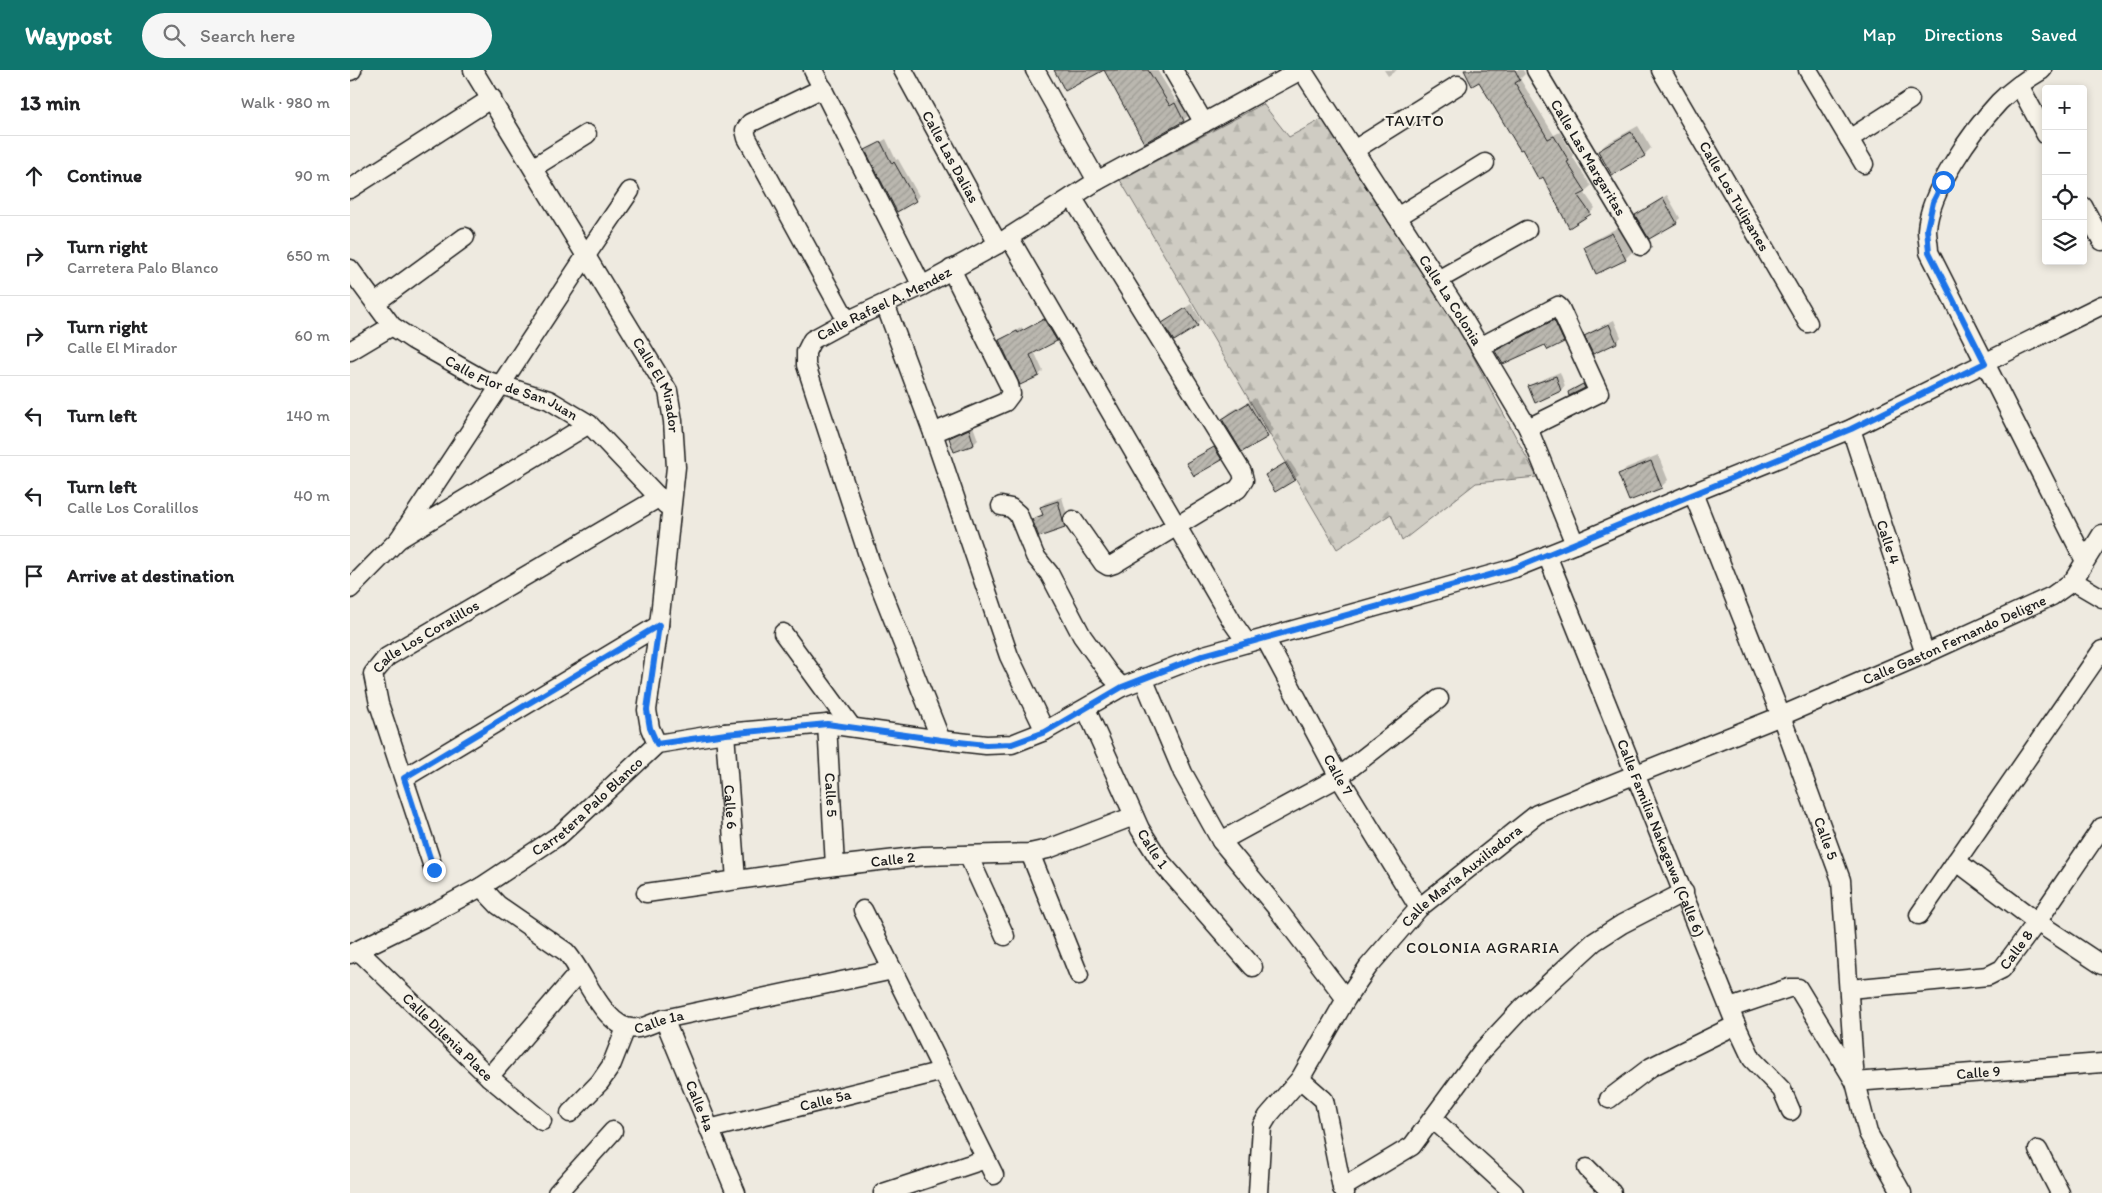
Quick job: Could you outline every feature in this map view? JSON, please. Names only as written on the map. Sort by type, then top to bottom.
[{"type":"street","points":[[812,70],[823,88],[922,286]]},
{"type":"street","name":"Calle Las Dalias","points":[[903,70],[1003,241],[1177,526],[1233,623],[1247,643]]},
{"type":"street","points":[[1035,70],[1097,181]]},
{"type":"street","points":[[1173,70],[1204,123]]},
{"type":"street","name":"Calle Rafael A. Mendez","points":[[941,740],[870,561],[806,365],[806,352],[812,340],[847,320],[922,286],[951,268],[1003,241],[1097,181],[1204,123],[1275,76],[1301,70]]},
{"type":"street","name":"Calle La Colonia","points":[[1301,70],[1438,280],[1528,428],[1575,544]]},
{"type":"street","name":"Calle Las Margaritas","points":[[1536,70],[1641,246]]},
{"type":"street","name":"Calle Los Tulipanes","points":[[1660,70],[1808,323]]},
{"type":"street","points":[[1808,70],[1864,164]]},
{"type":"street","points":[[2042,70],[2019,85],[2000,101],[1965,145],[1933,202],[1927,229],[1929,252],[2085,561]]},
{"type":"street","name":"Calle El Mirador","points":[[481,73],[492,98],[668,391],[673,421],[676,467],[659,625],[647,710],[650,728],[657,744]]},
{"type":"street","points":[[1354,150],[1458,85]]},
{"type":"street","points":[[2019,85],[2043,130]]},
{"type":"street","points":[[823,88],[750,123],[745,130],[747,138],[847,320]]},
{"type":"street","points":[[350,189],[492,98]]},
{"type":"street","points":[[1849,139],[1910,100]]},
{"type":"street","points":[[534,168],[586,134]]},
{"type":"street","points":[[1397,217],[1484,163]]},
{"type":"street","points":[[350,589],[399,539],[630,191]]},
{"type":"street","points":[[1072,197],[1242,472],[1244,480],[1238,489],[1108,566],[1103,564],[1074,520]]},
{"type":"street","points":[[2087,213],[2102,241]]},
{"type":"street","points":[[1438,280],[1527,230]]},
{"type":"street","points":[[375,303],[465,237]]},
{"type":"street","points":[[933,433],[1005,402],[1011,394],[1009,385],[951,268]]},
{"type":"street","name":"Calle Flor de San Juan","points":[[350,269],[392,326],[413,340],[482,379],[549,400],[589,424],[660,497],[671,512]]},
{"type":"street","points":[[885,304],[933,433],[1009,656],[1045,732]]},
{"type":"street","points":[[657,744],[726,734],[827,724],[986,745],[1012,744],[1045,732],[1122,687],[1204,655],[1515,568],[1575,544],[1693,493],[1851,429],[2102,305]]},
{"type":"street","points":[[1480,347],[1558,306],[1560,308],[1599,393],[1528,428]]},
{"type":"street","points":[[350,352],[392,326]]},
{"type":"street","points":[[399,539],[589,424]]},
{"type":"street","name":"Calle 4","points":[[1851,429],[1926,654]]},
{"type":"street","name":"Calle 5","points":[[1693,493],[1782,716],[1842,880],[1855,1082],[1868,1133],[1901,1193]]},
{"type":"street","name":"Calle Los Coralillos","points":[[434,870],[379,704],[373,674],[387,657],[660,497]]},
{"type":"street","points":[[1001,506],[1011,508],[1018,514],[1035,556],[1054,582],[1082,636],[1110,675],[1122,687]]},
{"type":"street","name":"Calle Gaston Fernando Deligne","points":[[1782,716],[1926,654],[2052,596],[2073,581],[2102,534]]},
{"type":"street","name":"Calle Familia Nakagawa (Calle 6)","points":[[1547,555],[1736,1025],[1752,1059],[1782,1090],[1791,1111]]},
{"type":"street","points":[[2073,581],[2102,598]]},
{"type":"street","points":[[404,778],[659,625]]},
{"type":"street","points":[[783,632],[851,726]]},
{"type":"street","name":"Calle 7","points":[[1265,638],[1339,777],[1419,908]]},
{"type":"street","points":[[1919,915],[2102,650]]},
{"type":"street","points":[[1143,678],[1183,773],[1221,841],[1281,914],[1346,999]]},
{"type":"street","points":[[1221,841],[1339,777],[1439,699]]},
{"type":"street","name":"Calle 1","points":[[1086,709],[1134,816],[1161,862],[1253,967]]},
{"type":"street","name":"Calle María Auxiliadora","points":[[1258,1193],[1262,1126],[1268,1116],[1300,1079],[1346,999],[1368,967],[1419,908],[1537,814],[1782,716]]},
{"type":"street","name":"Calle 5","points":[[827,724],[835,866]]},
{"type":"street","name":"Calle 6","points":[[726,734],[736,880]]},
{"type":"street","name":"Carretera Palo Blanco","points":[[353,952],[481,887],[561,834],[657,744]]},
{"type":"street","name":"Calle 2","points":[[646,893],[835,866],[923,856],[1030,853],[1048,849],[1134,816]]},
{"type":"street","name":"Calle 8","points":[[1849,988],[1995,974],[2002,969],[2099,837]]},
{"type":"street","points":[[1030,853],[1079,975]]},
{"type":"street","points":[[968,855],[1005,936]]},
{"type":"street","points":[[1956,861],[2037,922],[2102,965]]},
{"type":"street","name":"Calle 1a","points":[[481,887],[498,905],[575,960],[579,972],[603,1008],[614,1020],[626,1028],[637,1029],[664,1020],[893,970]]},
{"type":"street","points":[[1300,1079],[1324,1100],[1344,1190],[1412,1146],[1482,1051],[1523,1007],[1594,942],[1622,924],[1684,892]]},
{"type":"street","points":[[863,910],[990,1167],[883,1193]]},
{"type":"street","name":"Calle Dilenia Place","points":[[353,952],[362,955],[489,1077],[542,1121]]},
{"type":"street","points":[[489,1077],[579,972]]},
{"type":"street","points":[[1730,1008],[1789,988],[1798,988],[1855,1082]]},
{"type":"street","name":"Calle 4a","points":[[664,1020],[736,1193]]},
{"type":"street","points":[[1608,1099],[1651,1067],[1736,1025]]},
{"type":"street","points":[[570,1113],[600,1082],[611,1066],[626,1028]]},
{"type":"street","name":"Calle 9","points":[[1855,1082],[2102,1063]]},
{"type":"street","name":"Calle 5a","points":[[709,1129],[943,1071]]},
{"type":"street","points":[[1433,1119],[1514,1193]]},
{"type":"street","points":[[557,1193],[613,1131]]},
{"type":"street","points":[[2038,1150],[2060,1193]]},
{"type":"street","points":[[1587,1168],[1612,1193]]},
{"type":"green space","points":[[1263,104],[1289,137],[1324,118],[1436,286],[1537,477],[1476,483],[1402,541],[1391,514],[1337,549],[1120,180]]},
{"type":"building","points":[[1054,70],[1104,70],[1065,91]]},
{"type":"building","points":[[1104,70],[1148,70],[1170,106],[1175,103],[1184,121],[1144,143]]},
{"type":"building","points":[[1464,70],[1515,70],[1520,80],[1515,83],[1548,139],[1554,136],[1569,161],[1567,162],[1586,192],[1578,196],[1591,214],[1569,228],[1543,177],[1539,180],[1522,149],[1520,150],[1479,82],[1472,86]]},
{"type":"building","points":[[1631,132],[1645,156],[1612,175],[1598,151]]},
{"type":"building","points":[[881,142],[892,164],[894,162],[916,201],[897,212],[865,150]]},
{"type":"building","points":[[1663,198],[1677,223],[1649,239],[1635,215]]},
{"type":"building","points":[[1612,233],[1626,260],[1596,274],[1584,247]]},
{"type":"building","points":[[1186,308],[1198,326],[1174,341],[1162,323]]},
{"type":"building","points":[[1044,319],[1057,341],[1030,355],[1039,376],[1020,385],[999,340],[1017,331],[1018,333]]},
{"type":"building","points":[[1554,320],[1564,342],[1548,350],[1545,345],[1503,364],[1495,351]]},
{"type":"building","points":[[1609,324],[1617,343],[1593,354],[1584,336]]},
{"type":"building","points":[[1556,376],[1561,391],[1535,403],[1528,386]]},
{"type":"building","points":[[1583,384],[1585,388],[1569,396],[1568,392]]},
{"type":"building","points":[[1248,403],[1268,437],[1242,452],[1222,419]]},
{"type":"building","points":[[969,429],[974,445],[954,452],[949,438]]},
{"type":"building","points":[[1214,447],[1222,460],[1194,476],[1186,463]]},
{"type":"building","points":[[1651,461],[1662,488],[1629,501],[1618,474]]},
{"type":"building","points":[[1285,463],[1295,480],[1275,492],[1265,475]]},
{"type":"building","points":[[1058,501],[1065,528],[1039,537],[1032,519],[1043,515],[1040,507]]},
{"type":"district","name":"TAVITO","points":[[1415,120]]},
{"type":"district","name":"COLONIA AGRARIA","points":[[1483,947]]},
{"type":"route","points":[[434,870],[404,778],[659,625],[647,710],[650,728],[657,744],[726,734],[827,724],[986,745],[1012,744],[1045,732],[1122,687],[1204,655],[1515,568],[1851,429],[1985,363],[1929,252],[1927,229],[1933,202],[1943,182]]}]
